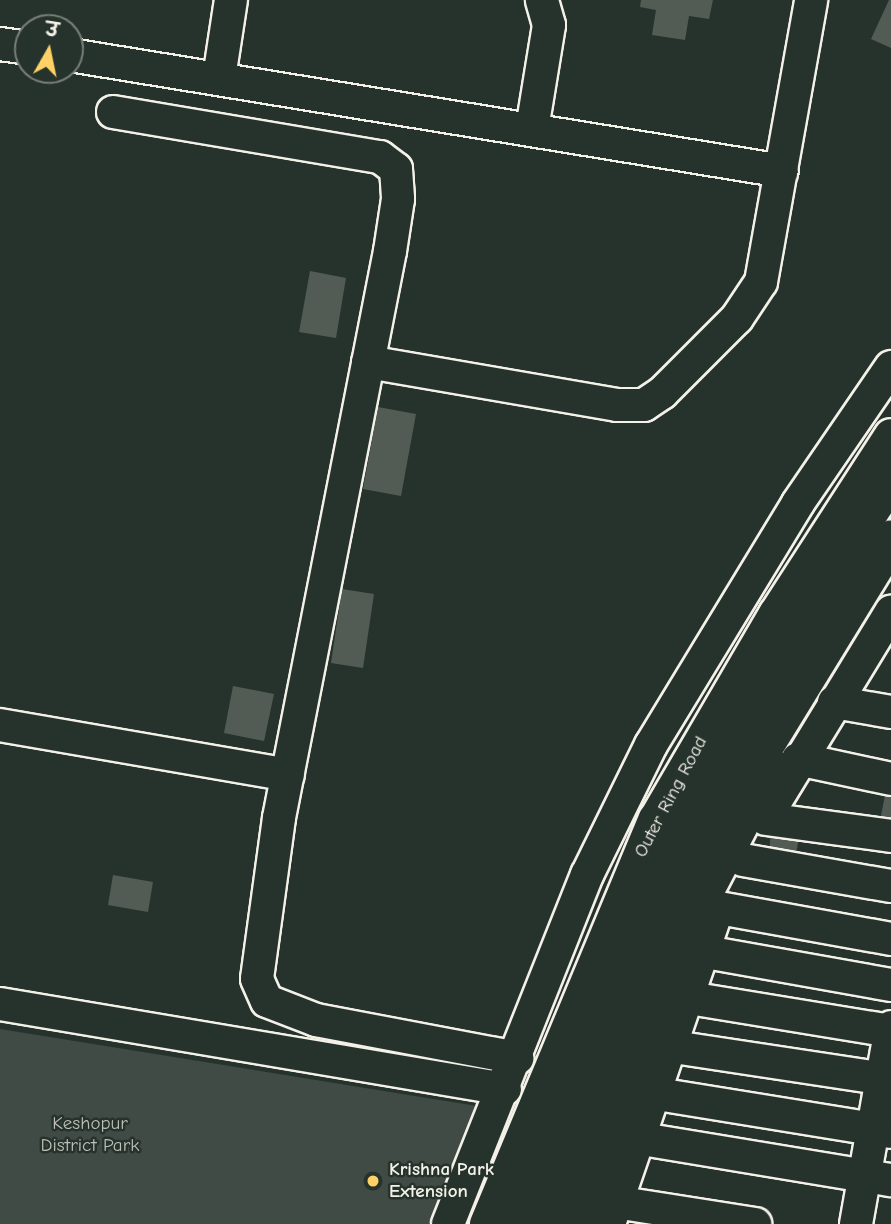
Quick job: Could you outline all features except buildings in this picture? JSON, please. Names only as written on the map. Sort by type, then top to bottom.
[{"type":"main road","name":"Outer Ring Road","points":[[517,1224],[607,984],[676,831],[793,628],[891,479]]},
{"type":"main road","points":[[552,1224],[634,997],[705,843],[891,539]]},
{"type":"street","points":[[219,78],[232,0]]},
{"type":"street","points":[[532,129],[549,25],[542,0]]},
{"type":"street","points":[[368,362],[644,405],[662,393],[754,297],[766,263],[811,0]]},
{"type":"street","points":[[84,57],[782,171]]},
{"type":"street","points":[[113,112],[390,160],[399,180],[398,199],[368,362],[269,880],[258,991],[284,1010],[316,1020],[517,1058]]},
{"type":"street","points":[[448,1224],[505,1089],[587,875],[651,745],[798,503],[891,367]]},
{"type":"street","name":"Outer Ring Road","points":[[486,1224],[655,819],[775,614],[891,435]]},
{"type":"street","points":[[579,1224],[677,950],[763,783],[891,570]]},
{"type":"street","points":[[755,1224],[612,1213],[683,997],[719,908],[798,759],[891,612]]},
{"type":"street","points":[[835,702],[891,712]]},
{"type":"street","points":[[0,724],[288,775]]},
{"type":"street","points":[[798,759],[891,779]]},
{"type":"street","points":[[766,819],[891,836]]},
{"type":"street","points":[[744,860],[891,886]]},
{"type":"street","points":[[719,908],[891,939]]},
{"type":"street","points":[[700,951],[891,985]]},
{"type":"street","points":[[683,997],[891,1030],[877,1178],[856,1224]]},
{"type":"street","points":[[0,1004],[505,1089]]},
{"type":"street","points":[[667,1046],[886,1079]]},
{"type":"street","points":[[651,1093],[881,1130]]},
{"type":"street","points":[[636,1138],[877,1178]]},
{"type":"green space","name":"Keshopur District Park","points":[[0,1029],[483,1107],[432,1224],[0,1224]]},
{"type":"place","name":"Krishna Park Extension","points":[[373,1181]]}]
